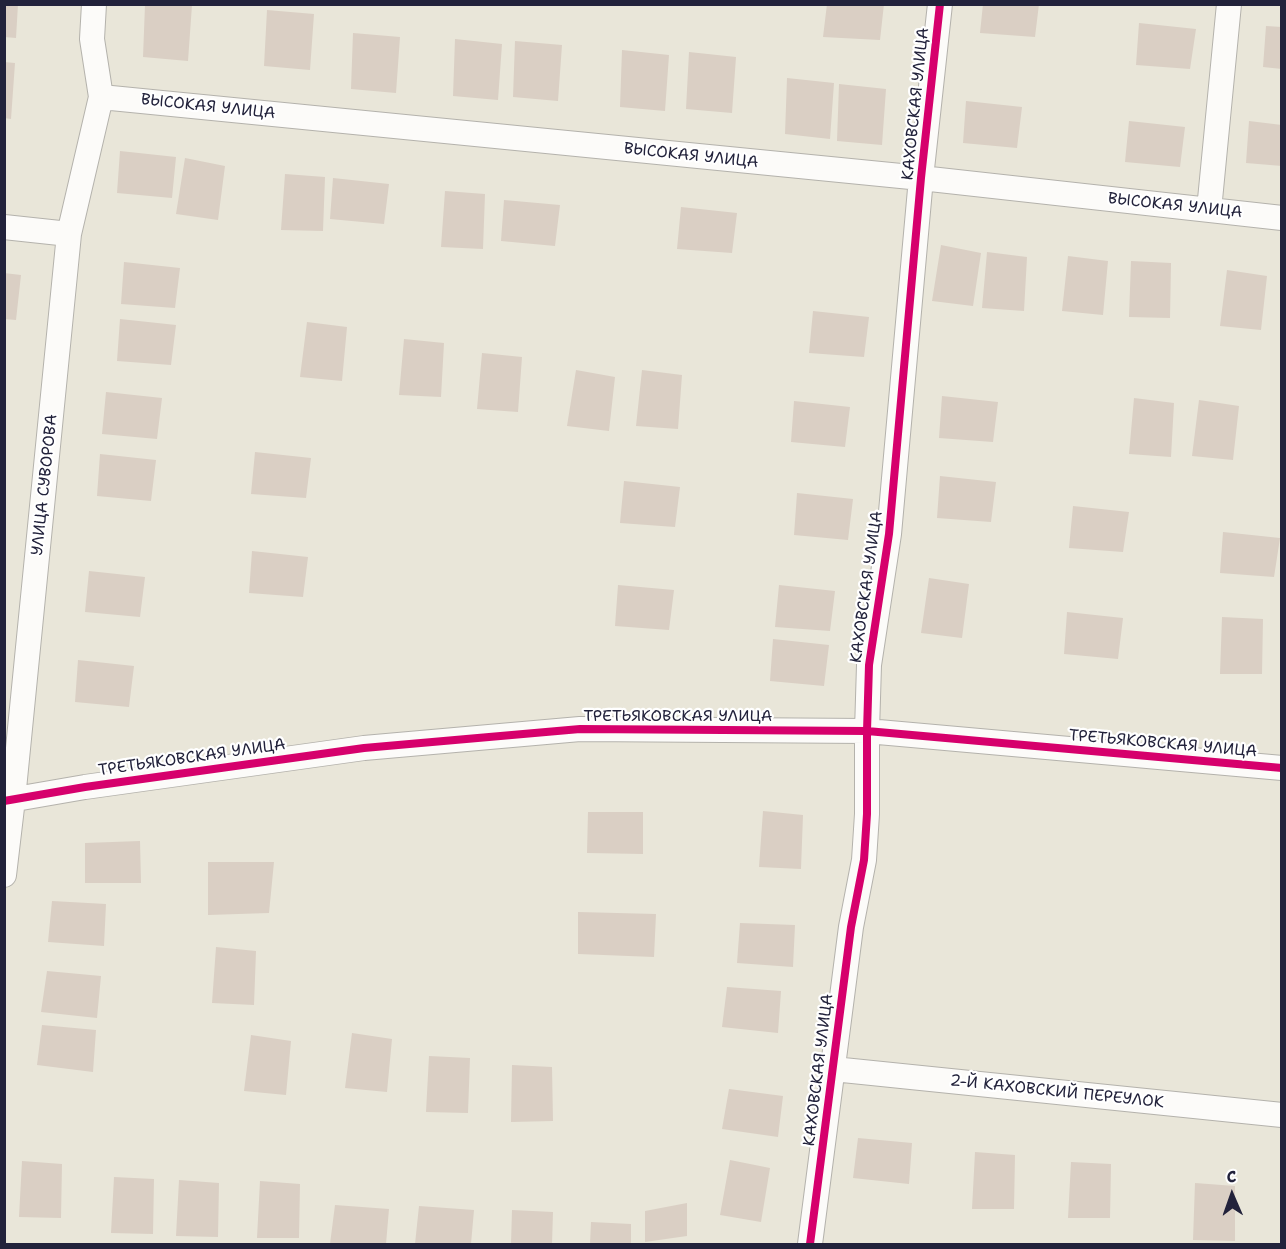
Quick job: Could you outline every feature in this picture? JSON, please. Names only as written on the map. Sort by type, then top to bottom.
[{"type":"street","name":"УЛИЦА СУВОРОВА","points":[[4,875],[9,800],[69,234],[100,97],[93,39],[94,4]]},
{"type":"street","name":"КАХОВСКАЯ УЛИЦА","points":[[810,1245],[851,927],[864,860],[867,814],[869,665],[890,534],[921,178],[940,4]]},
{"type":"street","points":[[1209,210],[1229,4]]},
{"type":"street","name":"ВЫСОКАЯ УЛИЦА","points":[[100,97],[921,178],[1281,218]]},
{"type":"street","points":[[4,227],[69,234]]},
{"type":"street","name":"ТРЕТЬЯКОВСКАЯ УЛИЦА","points":[[9,800],[364,748],[569,730],[867,730],[1281,768]]},
{"type":"street","name":"2-Й КАХОВСКИЙ ПЕРЕУЛОК","points":[[833,1070],[1281,1115]]},
{"type":"building","points":[[4,4],[18,4],[16,38],[4,37]]},
{"type":"building","points":[[827,4],[884,4],[880,40],[823,37]]},
{"type":"building","points":[[983,4],[1039,4],[1035,37],[980,33]]},
{"type":"building","points":[[145,5],[192,5],[188,61],[143,57]]},
{"type":"building","points":[[267,10],[314,14],[310,70],[264,66]]},
{"type":"building","points":[[1139,23],[1196,29],[1190,69],[1136,65]]},
{"type":"building","points":[[1266,26],[1282,27],[1282,69],[1263,67]]},
{"type":"building","points":[[353,33],[400,37],[396,93],[351,89]]},
{"type":"building","points":[[455,39],[502,44],[498,100],[453,96]]},
{"type":"building","points":[[515,41],[562,45],[558,101],[513,97]]},
{"type":"building","points":[[622,50],[669,55],[665,111],[620,107]]},
{"type":"building","points":[[689,52],[736,57],[732,113],[686,109]]},
{"type":"building","points":[[4,62],[15,63],[11,119],[4,118]]},
{"type":"building","points":[[787,78],[834,83],[830,139],[785,134]]},
{"type":"building","points":[[839,84],[886,89],[882,145],[837,141]]},
{"type":"building","points":[[966,101],[1022,107],[1017,148],[963,143]]},
{"type":"building","points":[[1129,121],[1185,127],[1180,167],[1125,162]]},
{"type":"building","points":[[1249,121],[1282,125],[1282,166],[1246,163]]},
{"type":"building","points":[[120,151],[176,157],[172,198],[117,193]]},
{"type":"building","points":[[185,158],[225,166],[218,220],[176,214]]},
{"type":"building","points":[[285,174],[325,177],[323,231],[281,230]]},
{"type":"building","points":[[333,178],[389,184],[384,224],[330,219]]},
{"type":"building","points":[[445,191],[485,194],[483,249],[441,247]]},
{"type":"building","points":[[504,200],[560,205],[555,246],[501,241]]},
{"type":"building","points":[[681,207],[737,213],[732,253],[677,249]]},
{"type":"building","points":[[941,245],[981,253],[973,306],[932,301]]},
{"type":"building","points":[[987,252],[1027,257],[1024,311],[982,308]]},
{"type":"building","points":[[1068,256],[1108,261],[1103,315],[1062,311]]},
{"type":"building","points":[[1131,261],[1171,263],[1170,318],[1129,317]]},
{"type":"building","points":[[124,262],[180,268],[175,308],[121,304]]},
{"type":"building","points":[[1227,270],[1267,276],[1261,330],[1220,326]]},
{"type":"building","points":[[4,273],[21,275],[16,320],[4,319]]},
{"type":"building","points":[[813,311],[869,317],[864,357],[809,353]]},
{"type":"building","points":[[120,319],[176,325],[171,365],[117,361]]},
{"type":"building","points":[[307,322],[347,327],[342,381],[300,377]]},
{"type":"building","points":[[404,339],[444,343],[441,397],[399,395]]},
{"type":"building","points":[[482,353],[522,357],[518,412],[477,409]]},
{"type":"building","points":[[576,370],[615,377],[609,431],[567,426]]},
{"type":"building","points":[[642,370],[682,375],[678,429],[636,426]]},
{"type":"building","points":[[106,392],[162,398],[157,439],[102,434]]},
{"type":"building","points":[[942,396],[998,402],[993,442],[939,438]]},
{"type":"building","points":[[1134,398],[1174,403],[1171,457],[1129,454]]},
{"type":"building","points":[[1199,400],[1239,406],[1233,460],[1192,456]]},
{"type":"building","points":[[794,401],[850,407],[845,447],[791,442]]},
{"type":"building","points":[[255,452],[311,458],[306,498],[251,494]]},
{"type":"building","points":[[100,454],[156,460],[151,501],[97,496]]},
{"type":"building","points":[[940,476],[996,482],[991,522],[937,518]]},
{"type":"building","points":[[624,481],[680,487],[675,527],[620,523]]},
{"type":"building","points":[[797,493],[853,499],[848,540],[794,535]]},
{"type":"building","points":[[1073,506],[1129,512],[1123,552],[1069,548]]},
{"type":"building","points":[[1223,532],[1280,538],[1274,577],[1220,573]]},
{"type":"building","points":[[252,551],[308,557],[303,597],[249,593]]},
{"type":"building","points":[[89,571],[145,577],[140,617],[85,612]]},
{"type":"building","points":[[929,578],[969,584],[962,638],[921,633]]},
{"type":"building","points":[[618,585],[674,590],[669,630],[615,626]]},
{"type":"building","points":[[779,585],[835,591],[830,631],[775,627]]},
{"type":"building","points":[[1067,612],[1123,618],[1118,659],[1064,654]]},
{"type":"building","points":[[1222,617],[1263,619],[1262,674],[1220,674]]},
{"type":"building","points":[[773,639],[829,645],[824,686],[770,681]]},
{"type":"building","points":[[78,660],[134,666],[129,707],[75,702]]},
{"type":"building","points":[[763,811],[803,815],[801,869],[759,867]]},
{"type":"building","points":[[588,812],[643,812],[643,854],[587,853]]},
{"type":"building","points":[[140,841],[141,883],[85,883],[85,843]]},
{"type":"building","points":[[208,862],[274,862],[269,913],[208,915]]},
{"type":"building","points":[[52,901],[106,904],[104,946],[48,942]]},
{"type":"building","points":[[578,912],[656,914],[654,957],[578,954]]},
{"type":"building","points":[[740,923],[795,925],[793,967],[737,963]]},
{"type":"building","points":[[216,947],[256,951],[254,1005],[212,1003]]},
{"type":"building","points":[[47,971],[101,976],[97,1018],[41,1012]]},
{"type":"building","points":[[727,987],[781,991],[778,1033],[722,1027]]},
{"type":"building","points":[[42,1025],[96,1030],[93,1072],[37,1065]]},
{"type":"building","points":[[352,1033],[392,1039],[387,1092],[345,1088]]},
{"type":"building","points":[[251,1035],[291,1041],[286,1095],[244,1091]]},
{"type":"building","points":[[429,1056],[470,1058],[468,1113],[426,1112]]},
{"type":"building","points":[[512,1065],[552,1067],[553,1121],[511,1122]]},
{"type":"building","points":[[729,1089],[783,1096],[778,1137],[722,1129]]},
{"type":"building","points":[[858,1138],[912,1143],[909,1184],[853,1178]]},
{"type":"building","points":[[975,1152],[1015,1155],[1014,1209],[972,1209]]},
{"type":"building","points":[[730,1160],[770,1168],[761,1222],[720,1215]]},
{"type":"building","points":[[22,1161],[62,1164],[61,1218],[19,1217]]},
{"type":"building","points":[[1071,1162],[1111,1164],[1110,1218],[1068,1218]]},
{"type":"building","points":[[114,1177],[154,1179],[153,1234],[111,1233]]},
{"type":"building","points":[[179,1180],[219,1183],[218,1237],[176,1236]]},
{"type":"building","points":[[260,1181],[300,1184],[299,1238],[257,1238]]},
{"type":"building","points":[[1195,1183],[1235,1186],[1235,1241],[1193,1240]]},
{"type":"building","points":[[687,1203],[687,1236],[645,1242],[645,1211]]},
{"type":"building","points":[[335,1205],[389,1209],[386,1244],[330,1244]]},
{"type":"building","points":[[419,1206],[474,1210],[471,1244],[415,1244]]},
{"type":"building","points":[[512,1210],[553,1212],[552,1244],[511,1244]]},
{"type":"building","points":[[591,1222],[631,1224],[631,1244],[590,1244]]},
{"type":"cycle path","points":[[810,1244],[851,927],[864,860],[867,814],[869,665],[889,534],[921,178],[940,4]]},
{"type":"cycle path","points":[[4,801],[85,787],[364,748],[580,729],[867,731],[1282,768]]}]
